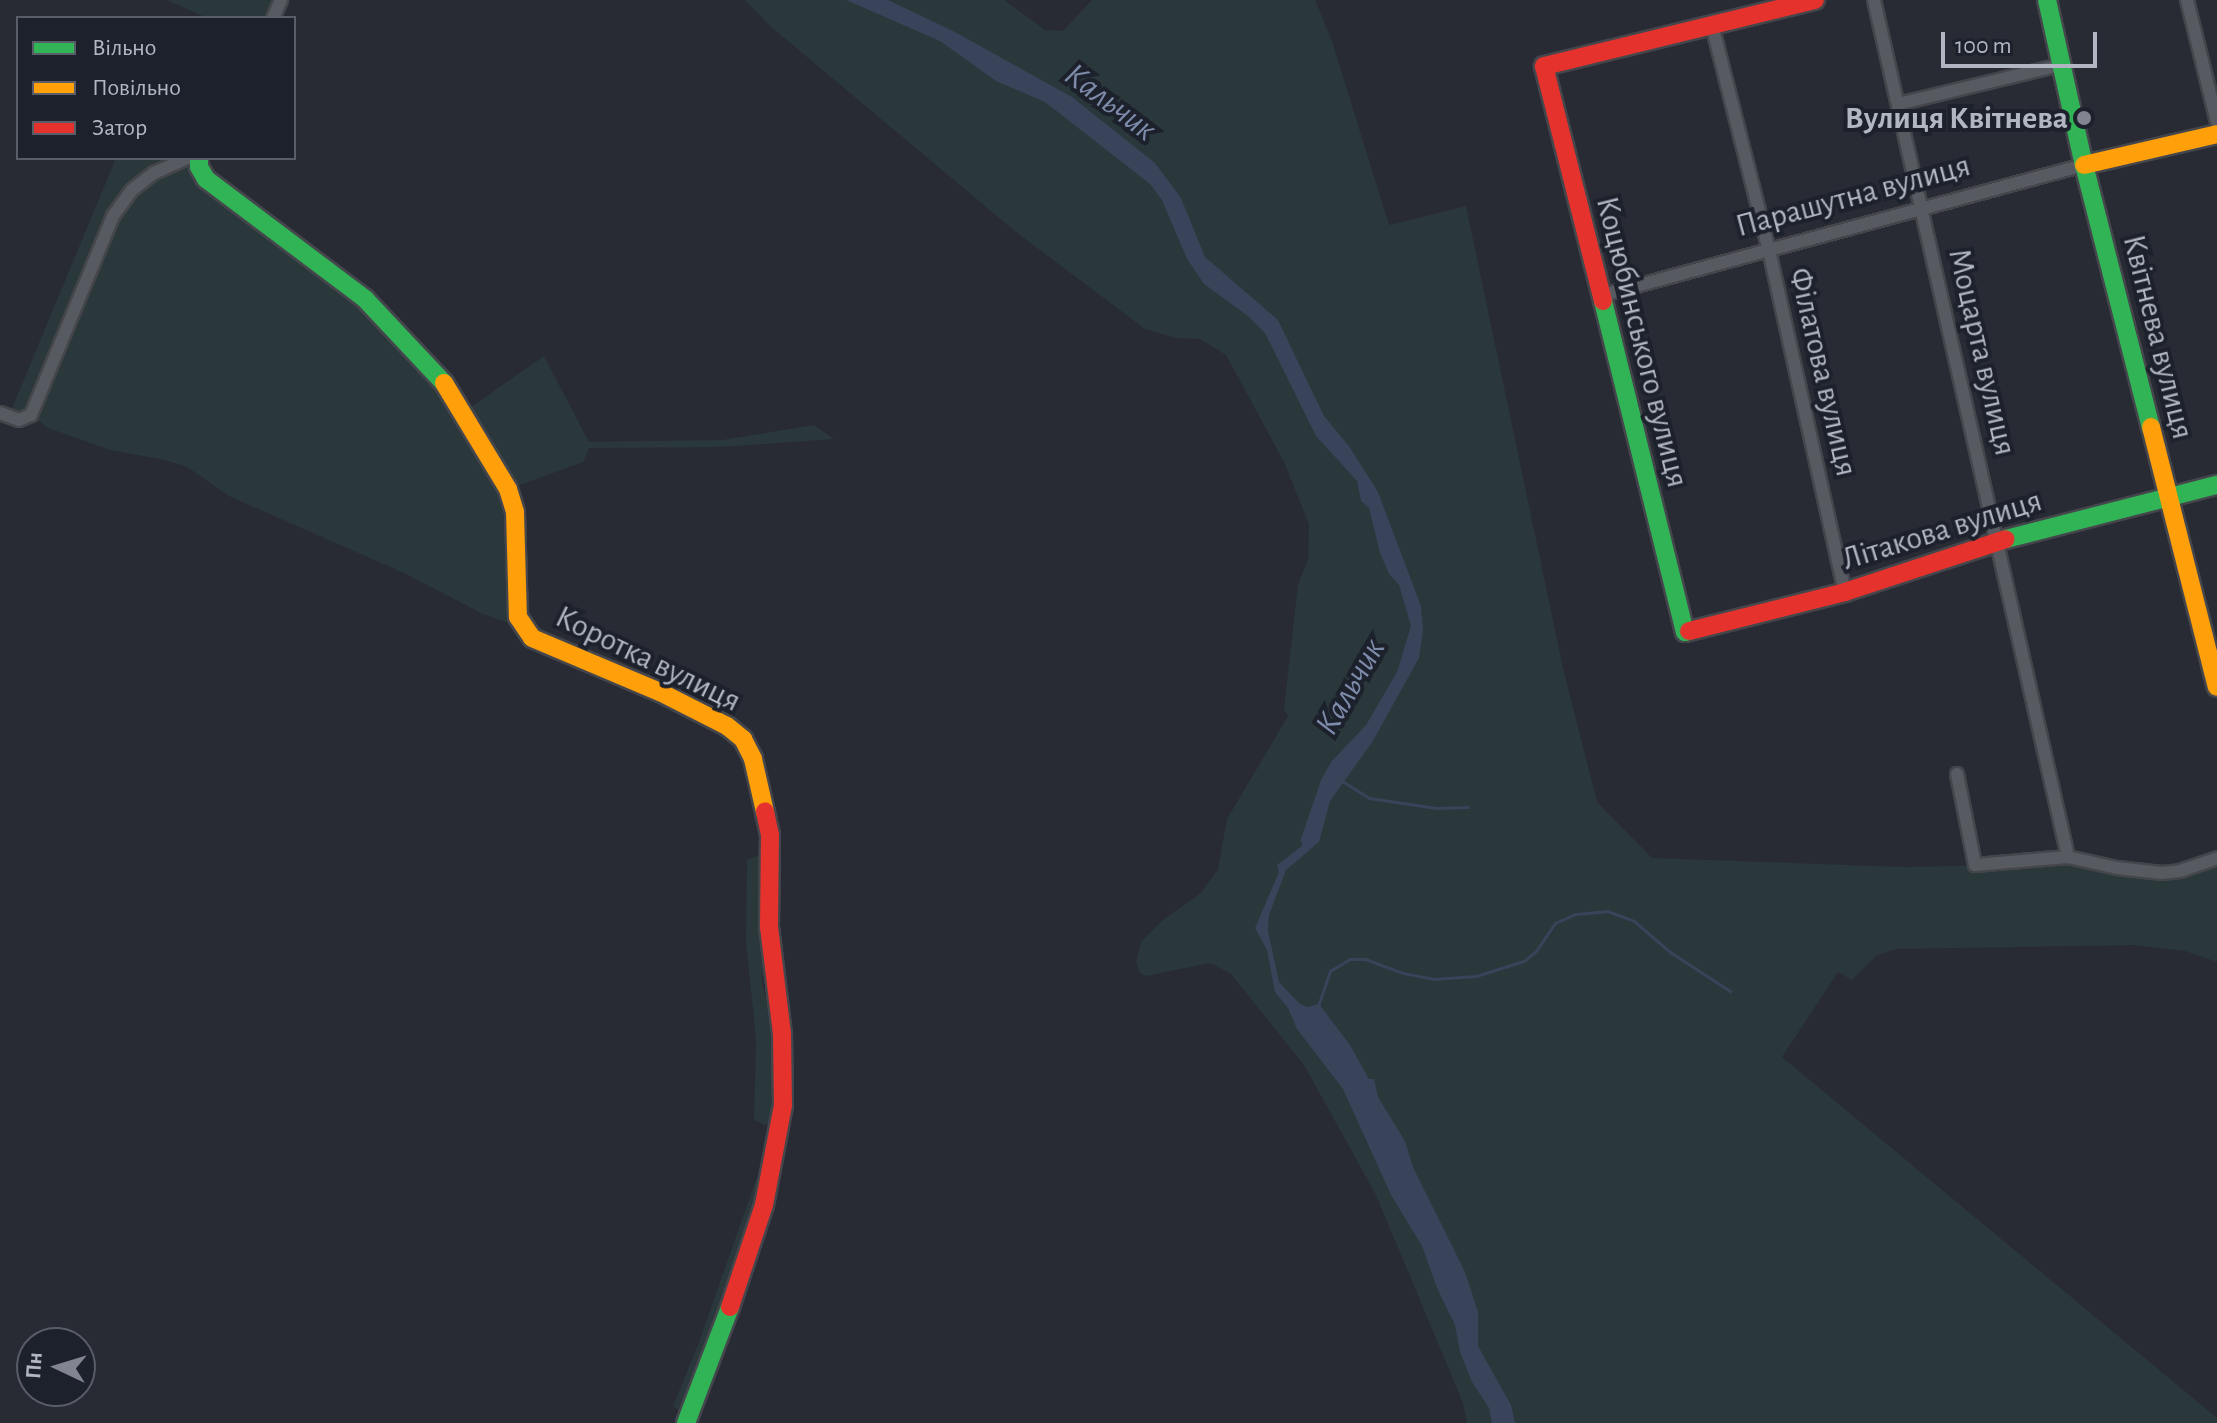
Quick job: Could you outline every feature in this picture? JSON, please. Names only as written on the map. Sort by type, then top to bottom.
[{"type":"street","points":[[1712,25],[1815,0]]},
{"type":"street","name":"Моцарта вулиця","points":[[1874,0],[1999,541],[2068,857]]},
{"type":"street","name":"Квітнева вулиця","points":[[2047,0],[2084,165],[2217,687]]},
{"type":"street","points":[[2187,0],[2217,122]]},
{"type":"street","name":"Коцюбинського вулиця","points":[[1685,632],[1544,66],[1712,25]]},
{"type":"street","name":"Філатова вулиця","points":[[1712,25],[1769,250],[1845,592]]},
{"type":"street","points":[[1898,104],[2061,65]]},
{"type":"street","name":"Парашутна вулиця","points":[[1599,296],[2084,165],[2217,134]]},
{"type":"street","points":[[0,413],[19,420],[31,415],[113,216],[132,190],[154,173],[183,160]]},
{"type":"street","name":"Коротка вулиця","points":[[199,160],[199,167],[206,179],[227,198],[365,299],[433,368],[464,412],[512,500],[518,541],[518,617],[532,638],[660,692],[727,726],[743,739],[753,759],[770,835],[769,927],[782,1034],[783,1105],[764,1205],[715,1352],[686,1423]]},
{"type":"street","name":"Літакова вулиця","points":[[1685,632],[1845,592],[1999,541],[2217,485]]},
{"type":"street","points":[[1957,774],[1975,865],[2068,857],[2117,868],[2162,873],[2180,871],[2217,858]]},
{"type":"shaded area","points":[[167,0],[281,0],[274,16],[203,16]]},
{"type":"shaded area","points":[[745,0],[1004,0],[1045,30],[1063,31],[1092,0],[1315,0],[1332,41],[1389,225],[1466,206],[1563,668],[1597,802],[1652,858],[1904,867],[2013,865],[2068,857],[2162,873],[2217,858],[2217,962],[2185,951],[2133,945],[1896,949],[1876,956],[1852,980],[1838,972],[1782,1057],[2217,1418],[2217,1423],[1467,1423],[1463,1403],[1376,1195],[1304,1065],[1231,974],[1210,963],[1146,976],[1140,973],[1136,962],[1141,942],[1163,920],[1201,893],[1218,869],[1227,819],[1288,716],[1284,709],[1298,584],[1308,560],[1309,524],[1284,462],[1226,355],[1200,339],[1175,338],[1145,329],[1016,232],[770,26]]},
{"type":"shaded area","points":[[115,160],[199,160],[199,167],[313,257],[464,412],[544,356],[589,442],[722,440],[814,425],[834,439],[722,447],[589,448],[583,462],[509,489],[523,628],[483,614],[406,574],[229,496],[187,467],[110,450],[48,428],[31,415],[8,418]]},
{"type":"shaded area","points":[[764,853],[766,930],[762,983],[777,1042],[774,1123],[765,1125],[754,1120],[756,1039],[746,943],[747,860]]},
{"type":"shaded area","points":[[757,1177],[769,1182],[689,1417],[673,1406],[698,1345]]},
{"type":"water","points":[[846,0],[888,0],[955,32],[1072,97],[1155,163],[1181,198],[1205,257],[1278,320],[1324,416],[1349,446],[1378,492],[1421,606],[1423,631],[1419,658],[1373,741],[1330,801],[1319,842],[1286,870],[1269,915],[1268,931],[1279,982],[1299,1003],[1307,1007],[1319,1004],[1350,1045],[1369,1079],[1374,1079],[1378,1097],[1405,1141],[1413,1167],[1465,1272],[1478,1312],[1478,1346],[1511,1405],[1515,1423],[1492,1423],[1489,1408],[1472,1382],[1460,1352],[1455,1325],[1422,1246],[1391,1195],[1343,1089],[1297,1029],[1288,1008],[1275,992],[1267,950],[1255,928],[1279,872],[1277,865],[1302,846],[1301,839],[1321,780],[1331,762],[1366,725],[1397,672],[1411,626],[1399,585],[1389,574],[1380,553],[1369,508],[1361,501],[1357,481],[1316,436],[1265,333],[1248,316],[1204,284],[1187,259],[1162,200],[1150,184],[1045,102],[996,81],[940,41]]},
{"type":"waterway","points":[[1342,781],[1369,798],[1436,808],[1468,807]]},
{"type":"waterway","points":[[1318,1006],[1330,971],[1350,959],[1365,959],[1403,973],[1434,979],[1476,976],[1524,961],[1536,951],[1555,923],[1575,914],[1607,911],[1634,921],[1670,952],[1730,991]]},
{"type":"traffic: fast","points":[[2047,0],[2084,165],[2151,427]]},
{"type":"traffic: fast","points":[[199,160],[199,167],[206,179],[365,299],[444,383]]},
{"type":"traffic: fast","points":[[1603,301],[1685,632],[1689,631]]},
{"type":"traffic: fast","points":[[2006,539],[2217,485]]},
{"type":"traffic: fast","points":[[686,1423],[730,1307]]},
{"type":"traffic: slow","points":[[2084,165],[2217,134]]},
{"type":"traffic: slow","points":[[444,383],[508,489],[515,512],[518,617],[532,638],[660,692],[727,726],[743,739],[753,759],[765,812]]},
{"type":"traffic: slow","points":[[2151,427],[2217,687]]},
{"type":"traffic: jam","points":[[1603,301],[1544,66],[1815,0]]},
{"type":"traffic: jam","points":[[1689,631],[1845,592],[2006,539]]},
{"type":"traffic: jam","points":[[730,1307],[764,1205],[783,1105],[782,1034],[769,927],[770,835],[765,812]]},
{"type":"place","name":"Вулиця Квітнева","points":[[2084,118]]},
{"type":"water label","name":"Кальчик","points":[[1110,103]]},
{"type":"water label","name":"Кальчик","points":[[1351,687]]}]
